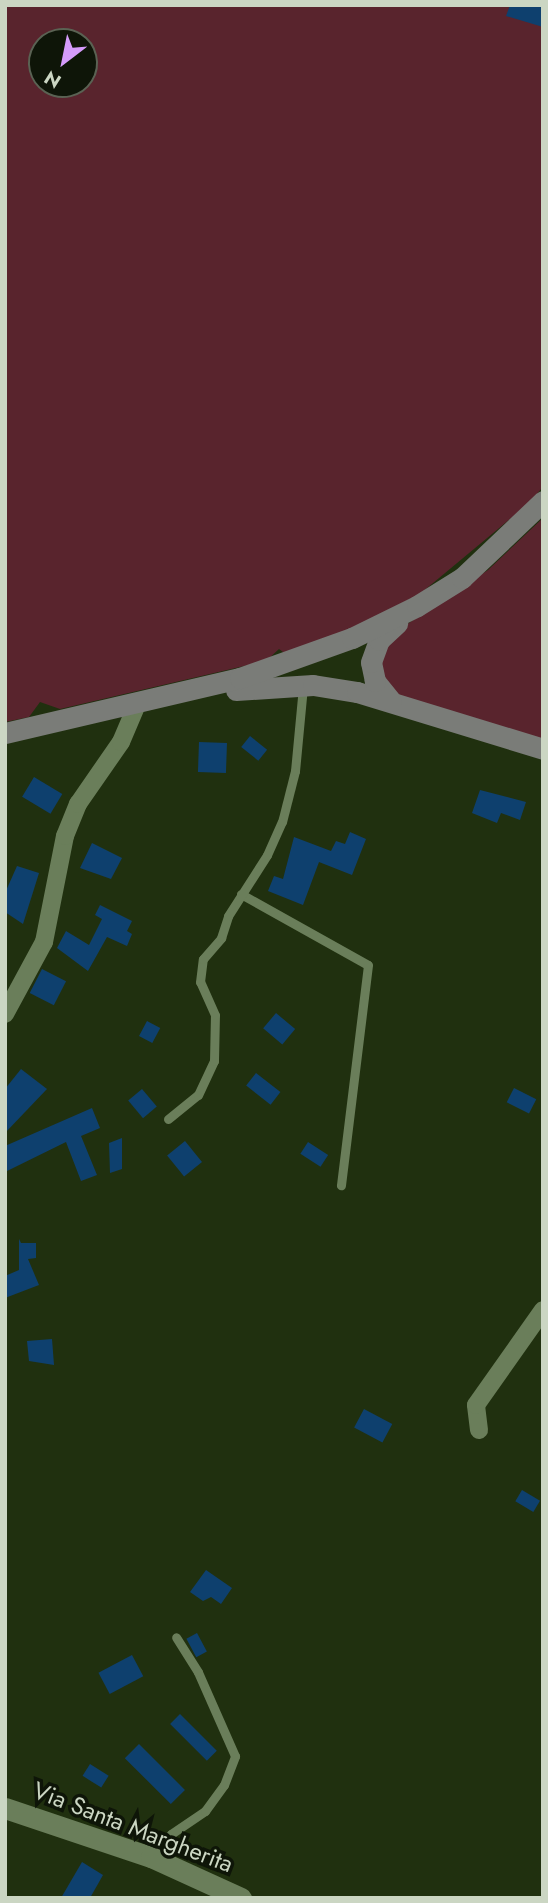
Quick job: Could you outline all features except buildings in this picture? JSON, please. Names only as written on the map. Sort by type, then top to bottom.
[{"type":"main road","points":[[5,733],[144,701],[286,663],[417,606],[462,578],[543,500]]},
{"type":"main road","points":[[391,701],[372,672],[374,650],[387,632],[417,606]]},
{"type":"main road","points":[[144,701],[296,685],[391,701],[543,749]]},
{"type":"street","points":[[7,1007],[44,942],[65,836],[78,804],[121,742],[144,701]]},
{"type":"street","points":[[479,1430],[476,1405],[543,1310]]},
{"type":"street","name":"Via Santa Margherita","points":[[5,1808],[151,1857],[241,1898]]},
{"type":"lane","points":[[168,1119],[198,1095],[214,1061],[215,1015],[200,974],[203,958],[221,938],[241,894],[267,855],[282,822],[295,771],[299,711],[296,685],[286,663]]},
{"type":"lane","points":[[296,685],[299,711]]},
{"type":"lane","points":[[241,894],[368,965],[341,1185]]},
{"type":"lane","points":[[151,1857],[171,1834],[205,1811],[224,1785],[235,1756],[198,1672],[176,1637]]},
{"type":"shaded area","points":[[5,5],[543,5],[543,487],[527,505],[421,593],[370,621],[287,655],[279,649],[266,661],[60,709],[40,702],[29,717],[5,722]]},
{"type":"shaded area","points":[[543,518],[543,741],[398,695],[384,685],[379,656],[391,635],[488,570]]}]
